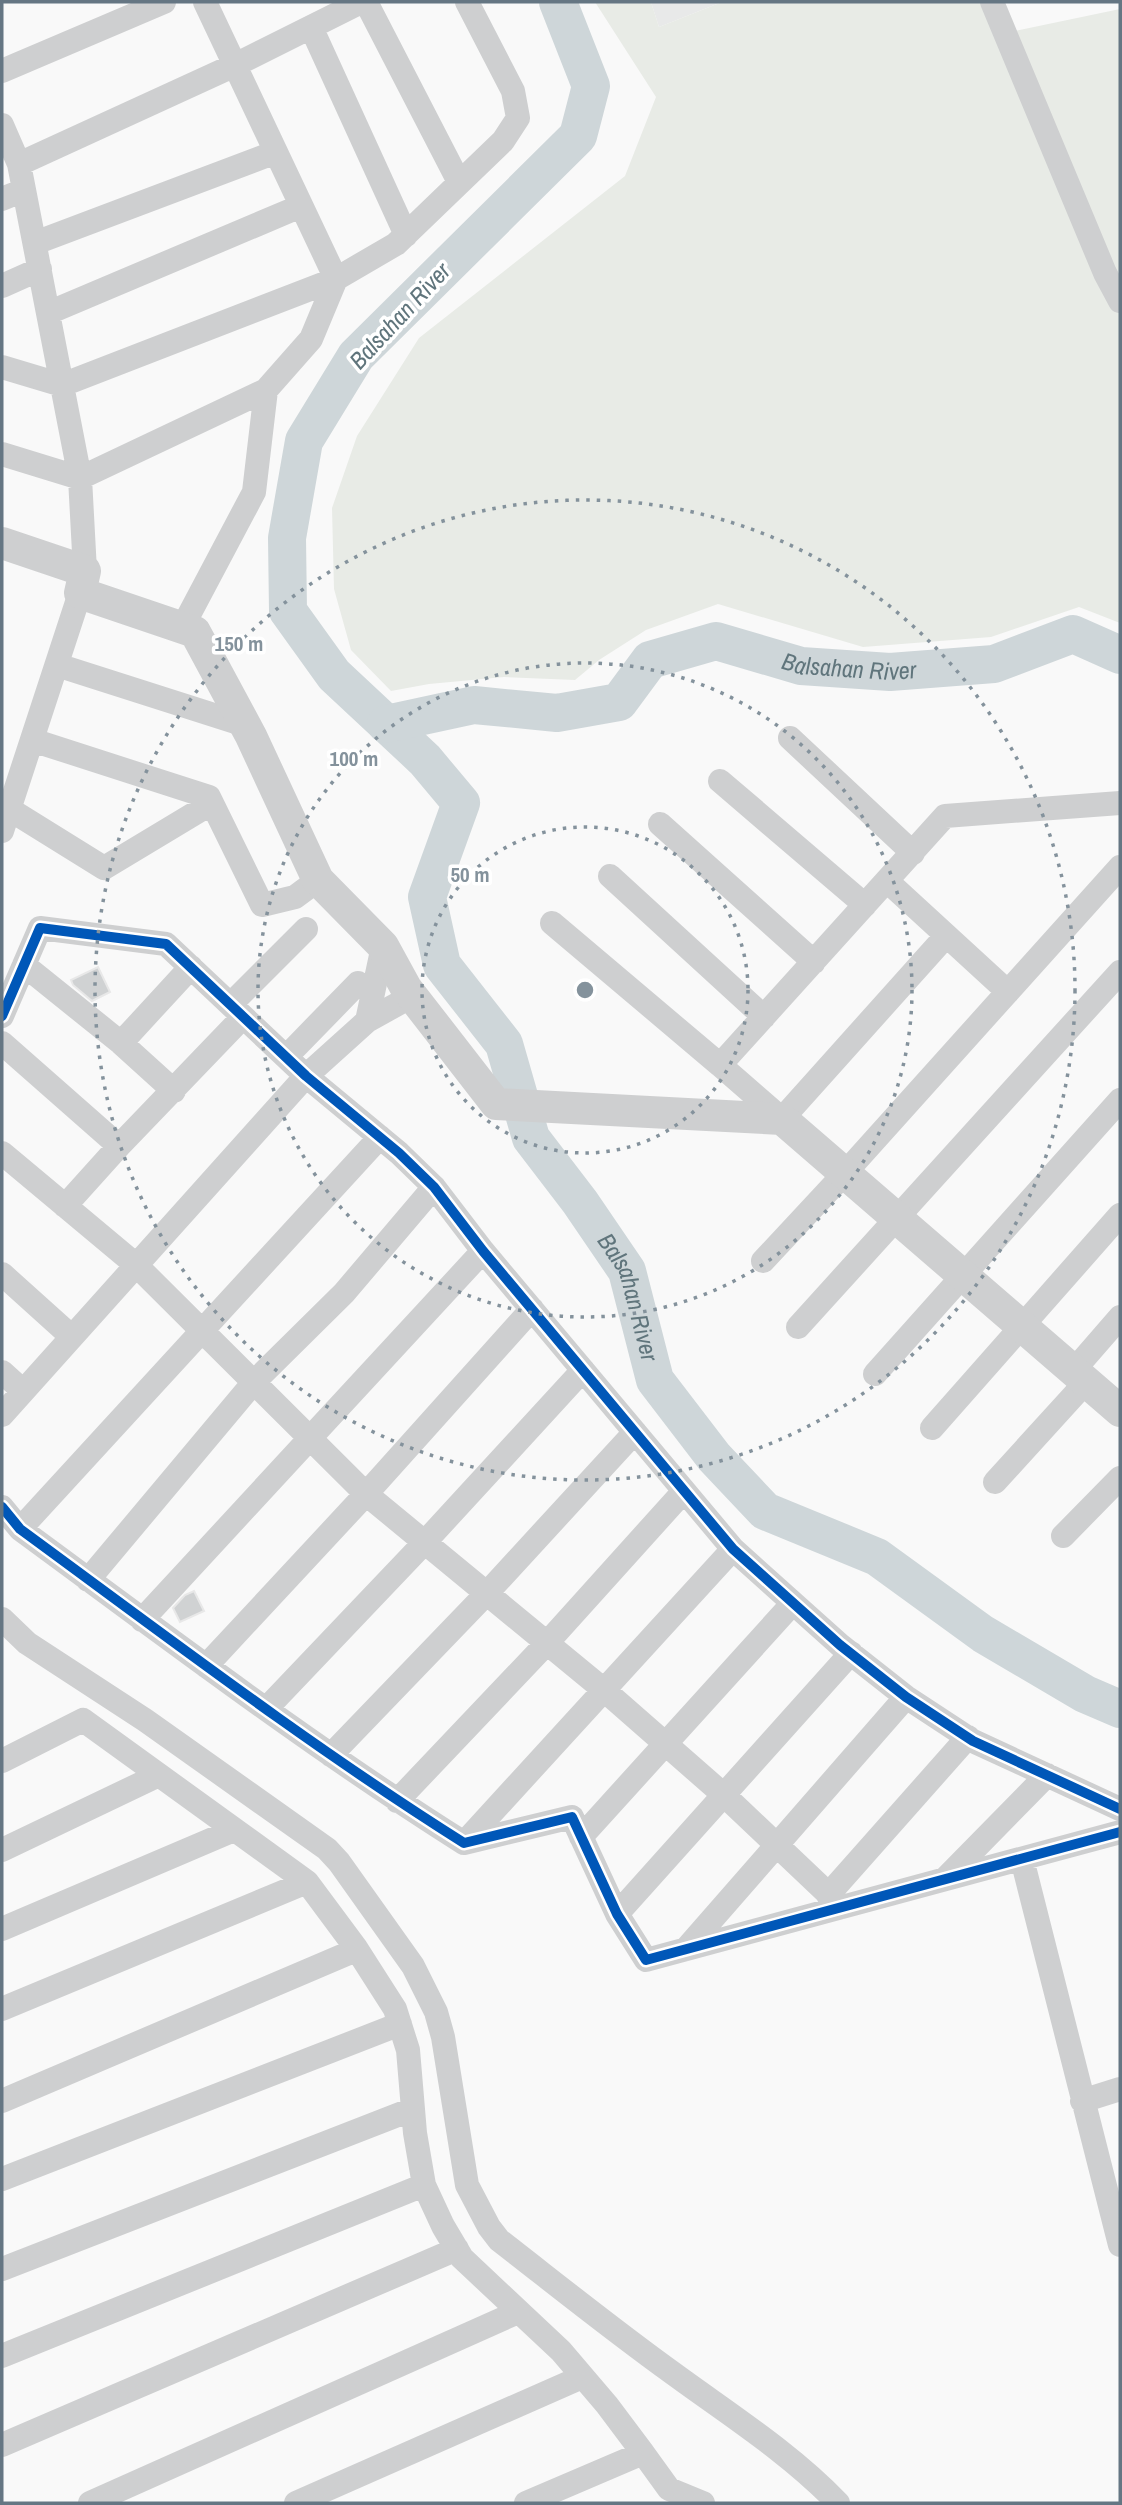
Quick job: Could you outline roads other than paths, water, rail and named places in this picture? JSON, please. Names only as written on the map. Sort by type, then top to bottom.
[{"type":"street","points":[[2,71],[164,2]]},
{"type":"street","points":[[2,454],[80,478],[266,390],[311,339],[336,279],[205,2]]},
{"type":"street","points":[[19,164],[235,65],[361,2]]},
{"type":"street","points":[[366,2],[459,182]]},
{"type":"street","points":[[2,367],[62,385],[336,279],[396,244],[503,141],[518,118],[513,91],[467,2]]},
{"type":"street","points":[[992,2],[1100,260],[1120,301]]},
{"type":"street","points":[[311,27],[406,234]]},
{"type":"street","points":[[2,125],[19,164],[13,195],[35,243],[80,478],[82,582],[5,820],[104,868],[212,803]]},
{"type":"street","points":[[35,243],[276,152]]},
{"type":"street","points":[[48,313],[302,206]]},
{"type":"street","points":[[2,286],[40,269]]},
{"type":"street","points":[[182,628],[254,492],[266,390]]},
{"type":"street","points":[[2,543],[195,632],[246,725],[318,880],[383,946],[412,996],[496,1104],[782,1119]]},
{"type":"street","points":[[57,665],[246,725]]},
{"type":"street","points":[[790,738],[913,853]]},
{"type":"street","points":[[32,740],[209,797],[262,905],[295,897],[318,880]]},
{"type":"street","points":[[720,781],[865,905]]},
{"type":"street","points":[[720,1065],[945,816],[1120,803]]},
{"type":"street","points":[[660,824],[814,962]]},
{"type":"street","points":[[763,1261],[845,1174],[1120,867]]},
{"type":"street","points":[[610,876],[764,1017]]},
{"type":"street","points":[[887,881],[1008,992]]},
{"type":"street","points":[[552,923],[1120,1411]]},
{"type":"street","points":[[2,1016],[40,928],[166,944],[306,1076],[380,1137],[434,1187],[483,1251],[733,1549],[851,1653],[906,1697],[968,1737],[1120,1810]]},
{"type":"street","points":[[65,1206],[118,1146],[174,1091],[237,1010],[306,929]]},
{"type":"street","points":[[782,1119],[946,936]]},
{"type":"street","points":[[367,1021],[383,946]]},
{"type":"street","points":[[24,965],[121,1043],[174,1091]]},
{"type":"street","points":[[121,1043],[191,967]]},
{"type":"street","points":[[798,1327],[1120,972]]},
{"type":"street","points":[[286,1057],[358,983]]},
{"type":"street","points":[[2,1415],[306,1076],[367,1021],[412,996]]},
{"type":"street","points":[[2,1043],[118,1146]]},
{"type":"street","points":[[875,1374],[1120,1100]]},
{"type":"street","points":[[20,1529],[380,1137]]},
{"type":"street","points":[[2,1153],[136,1265],[366,1494],[604,1690],[725,1796],[835,1901]]},
{"type":"street","points":[[88,1580],[254,1382],[344,1293],[434,1187]]},
{"type":"street","points":[[932,1428],[1120,1215]]},
{"type":"street","points":[[142,1620],[483,1251]]},
{"type":"street","points":[[2,1274],[72,1337]]},
{"type":"street","points":[[206,1667],[532,1309]]},
{"type":"street","points":[[995,1482],[1080,1376],[1120,1317]]},
{"type":"street","points":[[266,1709],[583,1370]]},
{"type":"street","points":[[2,1373],[23,1391]]},
{"type":"street","points":[[331,1755],[487,1593],[635,1432]]},
{"type":"street","points":[[1063,1536],[1120,1478]]},
{"type":"street","points":[[397,1801],[547,1643],[684,1491]]},
{"type":"street","points":[[2,1507],[20,1529],[206,1667],[397,1801],[464,1843],[572,1817],[617,1914],[646,1960],[835,1901],[945,1880],[1120,1832]]},
{"type":"street","points":[[464,1843],[733,1549]]},
{"type":"street","points":[[581,1838],[793,1603]]},
{"type":"street","points":[[2,1619],[27,1643],[145,1720],[327,1849],[413,1966],[436,2012],[443,2036],[467,2185],[489,2227],[499,2240],[622,2337],[777,2449],[818,2482],[838,2503]]},
{"type":"street","points":[[617,1914],[851,1653]]},
{"type":"street","points":[[686,1949],[906,1697]]},
{"type":"street","points":[[2,1761],[83,1720],[307,1881],[395,2009],[408,2050],[415,2133],[424,2185],[462,2258],[561,2351],[669,2489],[703,2503]]},
{"type":"street","points":[[835,1901],[968,1737]]},
{"type":"street","points":[[2,1850],[159,1775]]},
{"type":"street","points":[[945,1880],[1047,1775]]},
{"type":"street","points":[[2,1929],[234,1830]]},
{"type":"street","points":[[1022,1859],[1120,2245]]},
{"type":"street","points":[[2,2009],[307,1881]]},
{"type":"street","points":[[2,2101],[356,1950]]},
{"type":"street","points":[[2,2179],[400,2024]]},
{"type":"street","points":[[1083,2101],[1120,2090]]},
{"type":"street","points":[[2,2269],[413,2109]]},
{"type":"street","points":[[2,2356],[424,2185]]},
{"type":"street","points":[[2,2445],[457,2249]]},
{"type":"street","points":[[90,2503],[518,2312]]},
{"type":"street","points":[[296,2503],[582,2377]]},
{"type":"street","points":[[526,2503],[643,2453]]},
{"type":"waterway","name":"Balsahan River","points":[[558,2],[591,86],[578,136],[356,356],[304,441],[287,538],[288,611],[334,675],[425,760],[461,803],[427,897],[442,965],[504,1044],[531,1138],[580,1202],[627,1271],[655,1380],[714,1457],[765,1511],[877,1557],[983,1634],[1085,1694],[1120,1709]]},
{"type":"waterway","name":"Balsahan River","points":[[386,724],[474,705],[557,713],[619,702],[650,660],[716,641],[801,666],[890,672],[994,664],[1073,634],[1120,655]]}]
